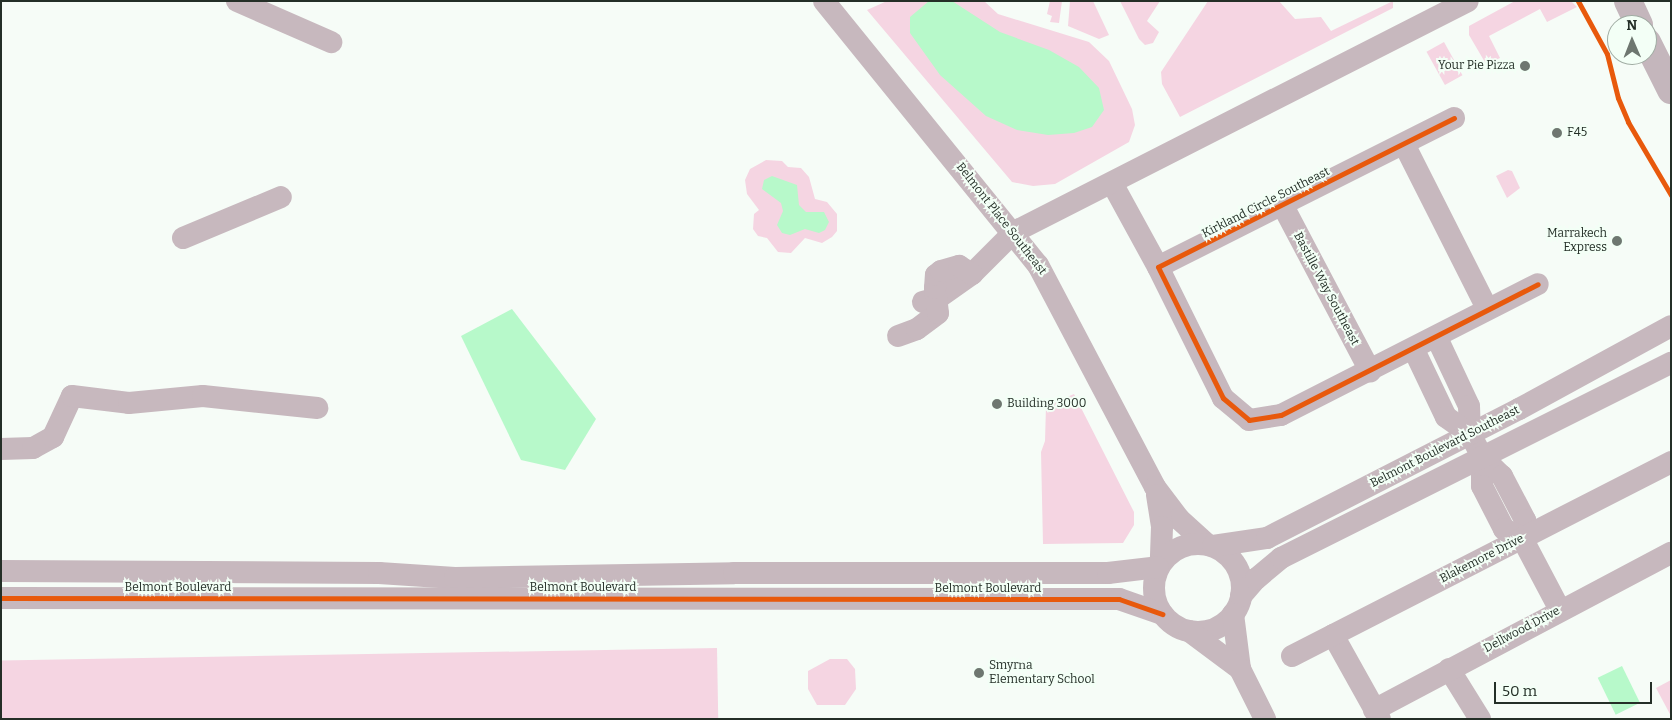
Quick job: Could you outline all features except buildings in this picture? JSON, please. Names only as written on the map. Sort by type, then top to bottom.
[{"type":"main road","points":[[1628,1],[1634,15]]},
{"type":"main road","points":[[1657,62],[1671,90]]},
{"type":"street","points":[[237,1],[331,42]]},
{"type":"street","name":"Belmont Place Southeast","points":[[824,1],[1014,232],[1052,288],[1155,487],[1178,519],[1211,546]]},
{"type":"street","points":[[898,336],[917,329],[938,313],[930,300],[935,288],[936,275],[941,271],[952,266],[959,266],[972,274],[1014,232],[1468,1]]},
{"type":"street","name":"Kirkland Circle Southeast","points":[[1158,268],[1454,118]]},
{"type":"street","points":[[1404,144],[1488,308]]},
{"type":"street","points":[[1112,183],[1158,268],[1223,398],[1249,420],[1281,415],[1414,350],[1488,308],[1538,284]]},
{"type":"street","points":[[183,238],[281,198]]},
{"type":"street","name":"Bastille Way Southeast","points":[[1283,206],[1370,371]]},
{"type":"street","name":"Belmont Boulevard Southeast","points":[[1211,546],[1267,538],[1470,434],[1671,326]]},
{"type":"street","points":[[1437,338],[1469,406],[1470,434],[1482,457],[1482,486],[1504,529],[1522,538],[1560,610]]},
{"type":"street","points":[[1414,350],[1446,418],[1470,434]]},
{"type":"street","name":"Belmont Boulevard Southeast","points":[[1237,605],[1256,579],[1282,558],[1671,363]]},
{"type":"street","points":[[1,449],[33,448],[52,437],[72,396],[129,403],[203,396],[317,408]]},
{"type":"street","name":"Blakemore Drive","points":[[1292,656],[1671,462]]},
{"type":"street","name":"Belmont Place Southeast","points":[[1155,487],[1161,517],[1160,565]]},
{"type":"street","points":[[1240,670],[1189,631],[1162,614],[1154,591],[1160,565],[1182,546],[1211,546],[1233,561],[1242,584],[1237,605],[1240,670],[1265,719]]},
{"type":"street","name":"Dellwood Drive","points":[[1377,714],[1449,669],[1671,554]]},
{"type":"street","name":"Belmont Boulevard","points":[[1,571],[379,573],[455,578],[734,573],[1108,573],[1160,565]]},
{"type":"street","name":"Belmont Boulevard","points":[[1,598],[1119,599],[1162,614]]},
{"type":"street","points":[[1189,631],[1214,629],[1237,605]]},
{"type":"street","points":[[1333,636],[1377,714]]},
{"type":"street","points":[[1449,669],[1480,719]]},
{"type":"shaded area","points":[[887,1],[984,1],[998,14],[1089,42],[1109,61],[1132,109],[1135,125],[1129,142],[1055,184],[1033,186],[1012,182],[867,10]]},
{"type":"shaded area","points":[[929,1],[952,1],[1000,32],[1049,50],[1079,67],[1099,88],[1104,110],[1092,127],[1074,133],[1048,135],[1017,130],[986,116],[940,75],[910,33],[910,17]]},
{"type":"shaded area","points":[[1050,1],[1062,1],[1059,23],[1050,22],[1052,16],[1047,14]]},
{"type":"shaded area","points":[[1070,1],[1093,1],[1109,35],[1099,39],[1068,26]]},
{"type":"shaded area","points":[[1120,1],[1160,1],[1147,21],[1159,32],[1153,43],[1145,45],[1139,39]]},
{"type":"shaded area","points":[[1208,1],[1279,1],[1295,19],[1321,17],[1331,31],[1393,1],[1393,8],[1180,117],[1162,84],[1161,72]]},
{"type":"shaded area","points":[[1515,1],[1571,1],[1577,7],[1547,22],[1540,9],[1489,36],[1500,58],[1486,64],[1469,35],[1469,26]]},
{"type":"shaded area","points":[[1444,42],[1462,75],[1445,85],[1427,52]]},
{"type":"shaded area","points":[[766,160],[782,161],[788,167],[801,168],[809,177],[815,199],[827,202],[837,214],[837,231],[832,237],[822,243],[805,238],[791,253],[778,252],[767,238],[758,236],[753,229],[754,214],[759,210],[747,194],[745,180],[750,169]]},
{"type":"shaded area","points":[[1508,170],[1512,171],[1520,188],[1507,198],[1496,176]]},
{"type":"shaded area","points":[[772,176],[797,185],[799,205],[806,212],[824,212],[829,222],[825,230],[819,233],[805,229],[790,235],[782,233],[777,225],[783,211],[781,203],[762,189],[764,180]]},
{"type":"shaded area","points":[[512,309],[596,419],[565,470],[521,460],[461,336]]},
{"type":"shaded area","points":[[1074,394],[1134,512],[1134,525],[1123,543],[1043,544],[1041,452],[1045,441],[1046,406]]},
{"type":"shaded area","points":[[717,648],[718,719],[2,719],[1,660]]},
{"type":"shaded area","points":[[830,659],[847,659],[855,669],[856,689],[845,705],[817,705],[808,689],[808,671]]},
{"type":"shaded area","points":[[1622,666],[1640,703],[1616,715],[1598,678]]},
{"type":"shaded area","points":[[1671,680],[1671,716],[1656,688]]},
{"type":"cycle path","points":[[1578,1],[1607,54],[1618,98],[1628,122],[1671,195]]},
{"type":"cycle path","points":[[1454,118],[1158,267],[1223,398],[1249,420],[1281,415],[1538,284]]},
{"type":"cycle path","points":[[1,598],[1119,599],[1162,614]]},
{"type":"place","name":"Your Pie Pizza","points":[[1525,66]]},
{"type":"place","name":"F45","points":[[1557,133]]},
{"type":"place","name":"Marrakech Express","points":[[1617,241]]},
{"type":"place","name":"Building 3000","points":[[997,404]]},
{"type":"place","name":"Smyrna Elementary School","points":[[979,673]]}]
